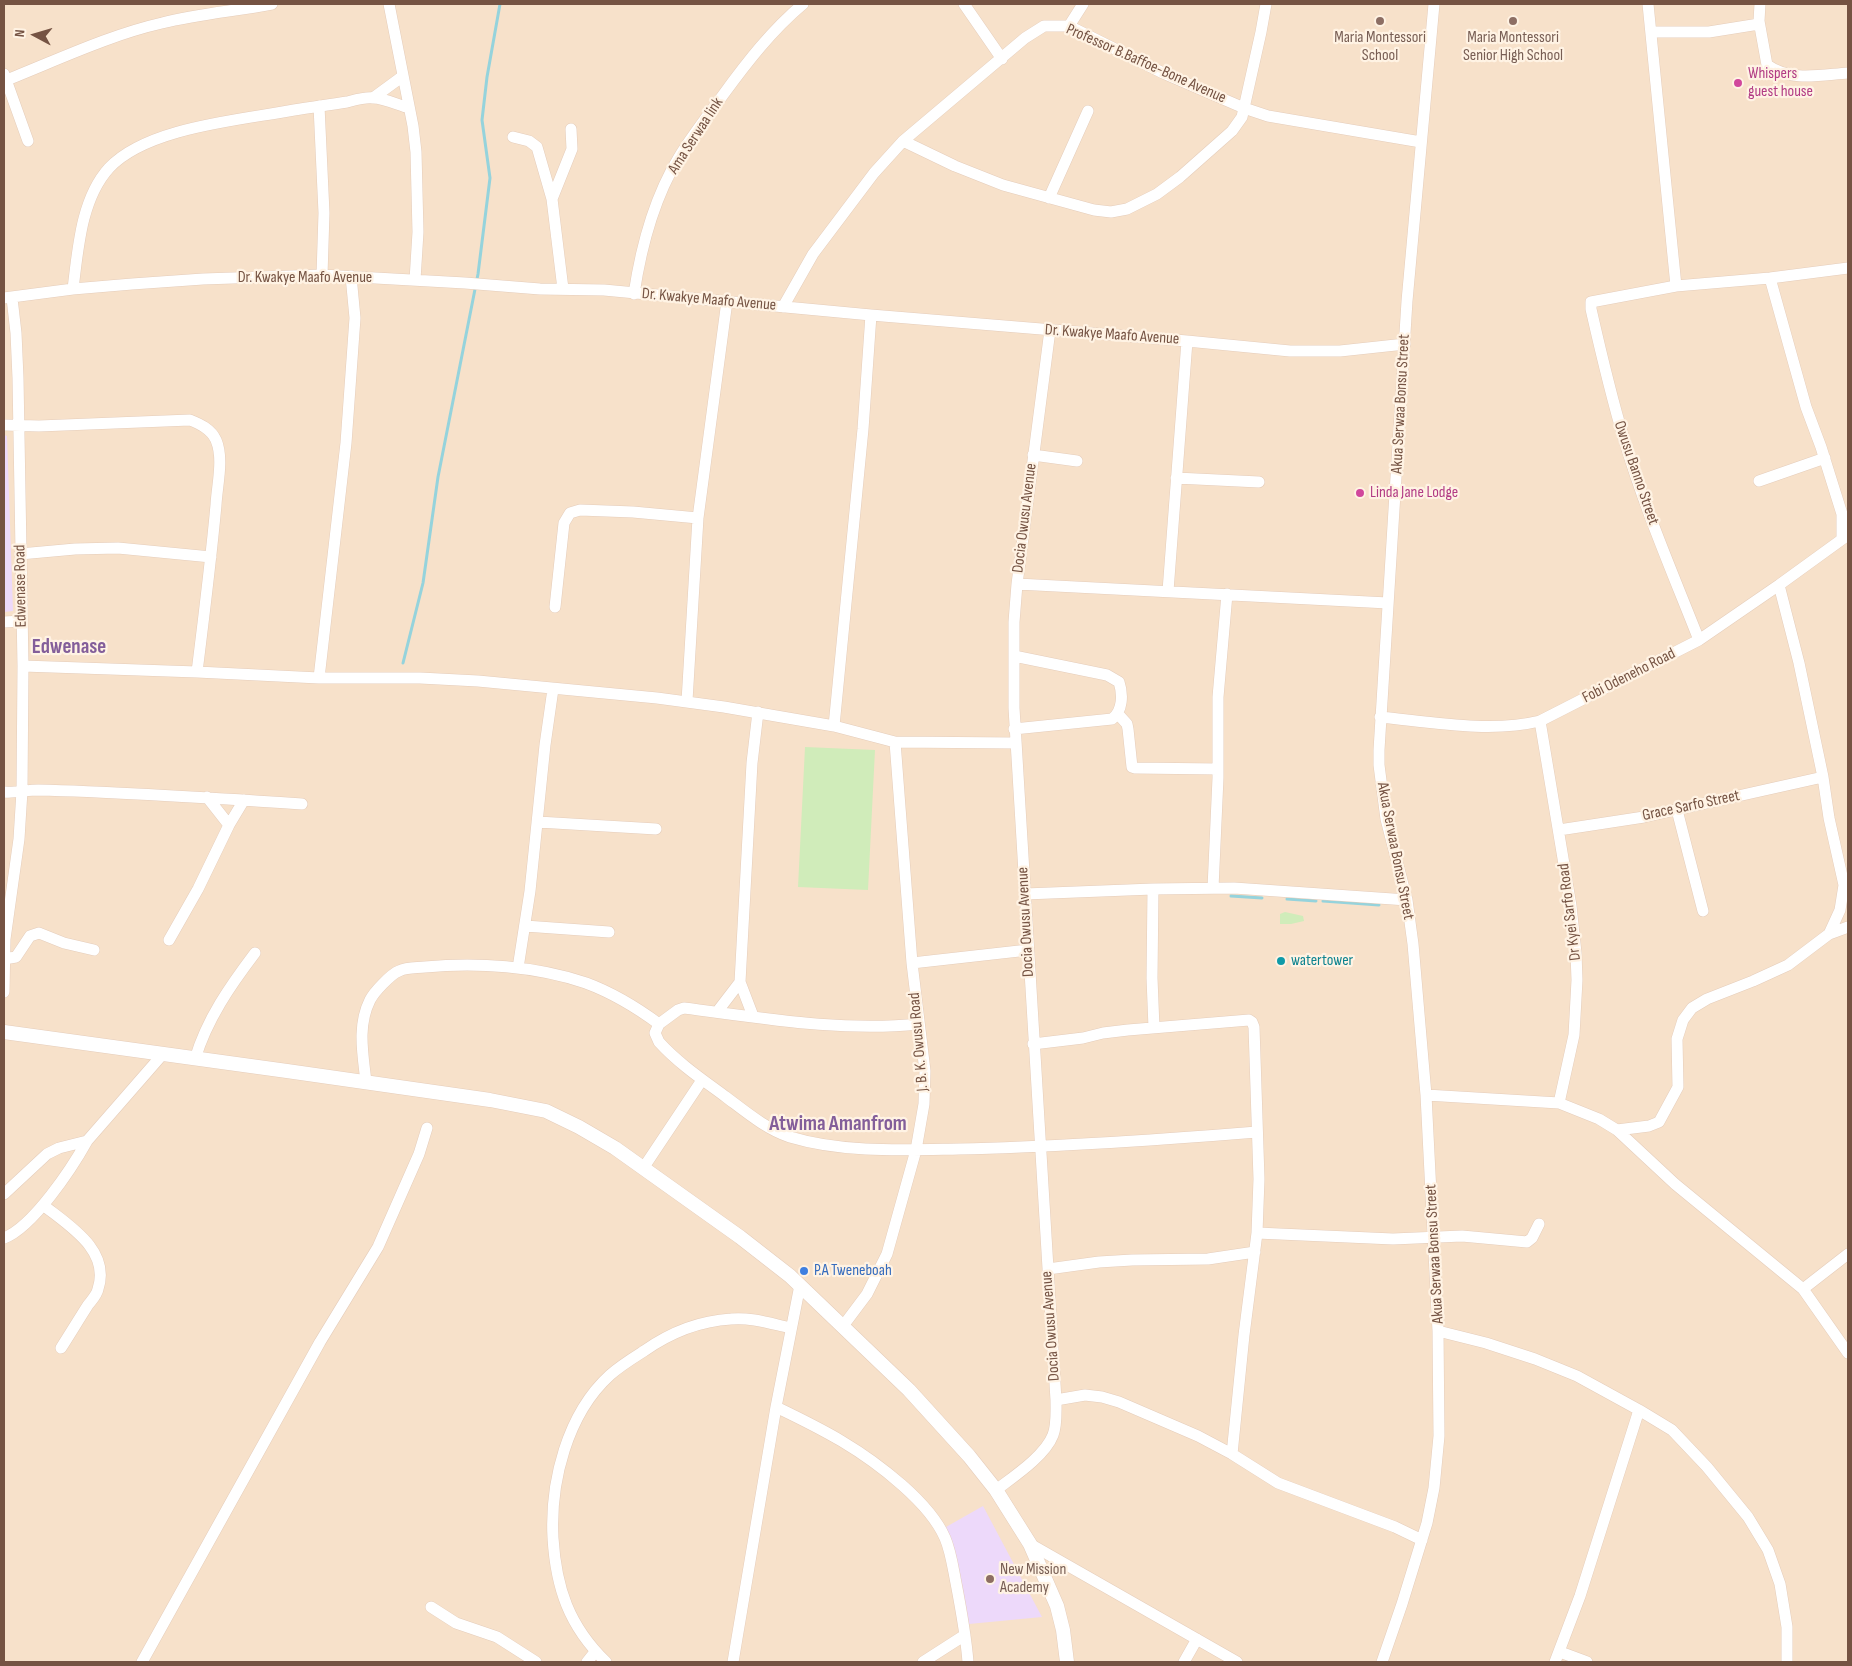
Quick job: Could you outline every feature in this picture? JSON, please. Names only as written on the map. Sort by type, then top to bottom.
[{"type":"street","points":[[28,141],[5,78],[129,32],[161,23],[215,12],[272,4]]},
{"type":"street","points":[[389,4],[416,152],[418,232],[415,280]]},
{"type":"street","name":"Ama Serwaa link","points":[[634,294],[640,256],[649,226],[678,158],[746,64],[803,4]]},
{"type":"street","points":[[964,4],[1002,59]]},
{"type":"street","points":[[1069,26],[1083,4]]},
{"type":"street","points":[[903,141],[979,176],[1049,198],[1094,210],[1111,212],[1127,209],[1157,194],[1208,153],[1232,131],[1242,117],[1266,4]]},
{"type":"street","name":"Akua Serwaa Bonsu Street","points":[[1382,1662],[1422,1540],[1432,1497],[1439,1436],[1438,1331],[1434,1239],[1426,1095],[1413,944],[1407,900],[1386,819],[1379,765],[1380,717],[1405,344],[1420,142],[1434,4]]},
{"type":"street","points":[[1648,4],[1676,286],[1770,278],[1848,268]]},
{"type":"street","points":[[1760,4],[1759,24],[1767,65],[1777,72],[1796,76],[1848,73]]},
{"type":"street","points":[[1651,32],[1709,32],[1759,24]]},
{"type":"street","name":"Professor B.Baffoe-Bone Avenue","points":[[783,306],[813,254],[850,204],[903,141],[1031,34],[1044,26],[1069,26],[1163,73],[1244,108],[1284,119],[1420,142]]},
{"type":"street","points":[[373,98],[403,76]]},
{"type":"street","points":[[73,289],[80,239],[91,197],[104,175],[120,158],[139,147],[161,138],[210,125],[373,98],[409,108]]},
{"type":"street","points":[[319,106],[324,213],[322,275]]},
{"type":"street","points":[[1049,198],[1088,111]]},
{"type":"street","points":[[552,199],[572,149],[571,129]]},
{"type":"street","points":[[513,137],[529,141],[537,147],[552,199],[563,289]]},
{"type":"street","name":"Dr. Kwakye Maafo Avenue","points":[[8,298],[73,289],[203,279],[322,275],[540,289],[604,290],[871,316],[1306,352],[1405,344]]},
{"type":"street","points":[[319,678],[346,442],[355,318],[351,276]]},
{"type":"street","points":[[1770,278],[1806,406],[1845,516],[1845,536]]},
{"type":"street","name":"Owusu Banno Street","points":[[1676,286],[1592,301],[1590,306],[1603,364],[1624,441],[1658,537],[1699,640]]},
{"type":"street","name":"Edwenase Road","points":[[4,992],[5,929],[19,839],[22,791],[23,666],[16,334],[8,298]]},
{"type":"street","points":[[687,701],[698,518],[727,301]]},
{"type":"street","points":[[834,726],[871,316]]},
{"type":"street","name":"Docia Owusu Avenue","points":[[996,1490],[1023,1469],[1049,1443],[1055,1429],[1056,1400],[1014,729],[1014,622],[1017,584],[1050,330]]},
{"type":"street","points":[[1168,591],[1188,341]]},
{"type":"street","points":[[4,425],[190,420],[209,430],[216,441],[219,464],[211,556],[197,672]]},
{"type":"street","points":[[1033,455],[1077,461]]},
{"type":"street","points":[[1759,481],[1825,458]]},
{"type":"street","points":[[1176,478],[1259,482]]},
{"type":"street","points":[[555,607],[564,524],[566,517],[574,511],[633,512],[698,518]]},
{"type":"street","name":"Fobi Odeneho Road","points":[[1380,717],[1490,726],[1513,726],[1540,721],[1699,640],[1779,585],[1845,536]]},
{"type":"street","points":[[20,554],[74,549],[118,548],[211,556]]},
{"type":"street","points":[[1017,584],[1388,602]]},
{"type":"street","points":[[1779,585],[1800,663],[1829,818],[1846,888],[1840,910],[1829,934]]},
{"type":"street","points":[[1213,888],[1218,769],[1218,697],[1228,594]]},
{"type":"street","points":[[4,622],[22,621]]},
{"type":"street","points":[[1014,656],[1107,675],[1119,682],[1121,688],[1120,708],[1118,714],[1112,719],[1014,729]]},
{"type":"street","points":[[23,666],[319,678],[461,680],[687,701],[834,726],[895,742],[1015,743]]},
{"type":"street","points":[[518,968],[538,822],[552,689]]},
{"type":"street","points":[[753,1016],[740,982],[752,763],[758,712]]},
{"type":"street","points":[[1118,714],[1127,724],[1132,767],[1218,769]]},
{"type":"street","name":"Dr Kyei Sarfo Road","points":[[1540,721],[1571,906],[1576,953],[1577,980],[1574,1034],[1559,1104]]},
{"type":"street","name":"J. B. K. Owusu Road","points":[[843,1326],[868,1294],[887,1254],[916,1150],[924,1104],[925,1071],[912,963],[895,742]]},
{"type":"street","name":"Grace Sarfo Street","points":[[1559,830],[1644,818],[1823,778]]},
{"type":"street","points":[[4,792],[57,791],[302,804]]},
{"type":"street","points":[[208,798],[229,824]]},
{"type":"street","points":[[169,940],[198,889],[229,824],[244,800]]},
{"type":"street","points":[[1677,810],[1703,911]]},
{"type":"street","points":[[538,822],[656,829]]},
{"type":"street","points":[[1025,894],[1213,888],[1407,900]]},
{"type":"street","points":[[1153,889],[1152,978],[1154,1028]]},
{"type":"street","points":[[525,926],[609,932]]},
{"type":"street","points":[[1616,1130],[1649,1126],[1659,1122],[1678,1088],[1677,1038],[1683,1020],[1692,1008],[1706,998],[1754,981],[1788,965],[1829,934],[1848,927]]},
{"type":"street","points":[[4,959],[16,957],[30,936],[39,932],[64,943],[94,950]]},
{"type":"street","points":[[912,963],[1028,950]]},
{"type":"street","points":[[195,1059],[205,1029],[255,953]]},
{"type":"street","points":[[366,1082],[362,1019],[370,998],[396,971],[406,968],[436,966],[518,968],[586,983],[615,995],[659,1024]]},
{"type":"street","points":[[717,1012],[740,982]]},
{"type":"street","points":[[919,1024],[840,1026],[681,1009],[659,1024],[655,1033],[659,1042],[702,1080],[760,1122],[788,1136],[829,1145],[869,1149],[916,1150],[1040,1147],[1144,1142],[1257,1132]]},
{"type":"street","points":[[1034,1044],[1083,1038],[1104,1033],[1249,1020],[1252,1022],[1254,1027],[1259,1179],[1257,1233],[1232,1454]]},
{"type":"street","points":[[4,1032],[481,1099],[546,1111],[601,1140],[644,1168],[740,1237],[800,1285],[920,1402],[969,1456],[996,1490],[1030,1544],[1053,1594],[1061,1618],[1067,1662]]},
{"type":"street","points":[[4,1238],[17,1229],[42,1205],[66,1176],[87,1141],[162,1055]]},
{"type":"street","points":[[644,1168],[702,1080]]},
{"type":"street","points":[[1426,1095],[1559,1104],[1598,1119],[1616,1130],[1700,1206],[1802,1289],[1848,1353]]},
{"type":"street","points":[[142,1662],[316,1351],[378,1247],[416,1161],[427,1128]]},
{"type":"street","points":[[4,1194],[47,1154],[59,1148],[87,1141]]},
{"type":"street","points":[[42,1205],[84,1238],[92,1247],[97,1259],[100,1275],[98,1290],[61,1348]]},
{"type":"street","points":[[1257,1233],[1393,1240],[1462,1236],[1527,1242],[1532,1238],[1539,1224]]},
{"type":"street","points":[[1048,1269],[1132,1260],[1208,1259],[1255,1252]]},
{"type":"street","points":[[1802,1289],[1848,1254]]},
{"type":"street","points":[[733,1662],[776,1407],[800,1285]]},
{"type":"street","points":[[606,1662],[595,1652],[575,1622],[563,1599],[555,1568],[553,1498],[556,1479],[569,1437],[584,1409],[597,1389],[611,1374],[660,1340],[680,1330],[699,1324],[733,1318],[760,1321],[791,1328]]},
{"type":"street","points":[[1438,1331],[1486,1343],[1535,1359],[1577,1376],[1672,1430],[1707,1467],[1748,1517],[1768,1550],[1780,1584],[1786,1627],[1787,1662]]},
{"type":"street","points":[[1056,1400],[1085,1395],[1102,1397],[1168,1422],[1232,1454],[1278,1483],[1395,1527],[1422,1540]]},
{"type":"street","points":[[776,1407],[843,1440],[869,1457],[910,1491],[940,1528],[949,1550],[960,1603],[968,1662]]},
{"type":"street","points":[[1587,1662],[1557,1657],[1597,1545],[1639,1410]]},
{"type":"street","points":[[1030,1544],[1237,1662]]},
{"type":"street","points":[[432,1606],[456,1623],[497,1637],[536,1662]]},
{"type":"street","points":[[923,1662],[964,1635]]},
{"type":"street","points":[[1184,1662],[1197,1639]]},
{"type":"street","points":[[587,1662],[595,1652]]},
{"type":"shaded area","points":[[4,4],[1848,4],[1848,1662],[4,1662]]},
{"type":"shaded area","points":[[4,435],[7,436],[13,611],[4,612]]},
{"type":"shaded area","name":"New Mission Academy","points":[[983,1506],[1042,1617],[969,1624],[946,1527]]},
{"type":"green space","points":[[805,747],[875,750],[868,890],[798,887]]},
{"type":"green space","points":[[1285,912],[1303,916],[1304,921],[1280,924],[1280,914]]},
{"type":"waterway","points":[[403,663],[423,583],[438,477],[478,274],[490,178],[482,120],[487,77],[500,4]]},
{"type":"waterway","points":[[1231,896],[1262,898]]},
{"type":"waterway","points":[[1287,899],[1316,901]]},
{"type":"waterway","points":[[1323,901],[1379,905]]},
{"type":"place","name":"Maria Montessori School","points":[[1380,21]]},
{"type":"place","name":"Maria Montessori Senior High School","points":[[1513,21]]},
{"type":"place","name":"Whispers guest house","points":[[1738,83]]},
{"type":"place","name":"Linda Jane Lodge","points":[[1360,493]]},
{"type":"place","name":"watertower","points":[[1281,961]]},
{"type":"place","name":"P.A Tweneboah","points":[[804,1271]]},
{"type":"place","name":"New Mission Academy","points":[[990,1579]]},
{"type":"district","name":"Edwenase","points":[[69,648]]},
{"type":"district","name":"Atwima Amanfrom","points":[[838,1125]]}]
